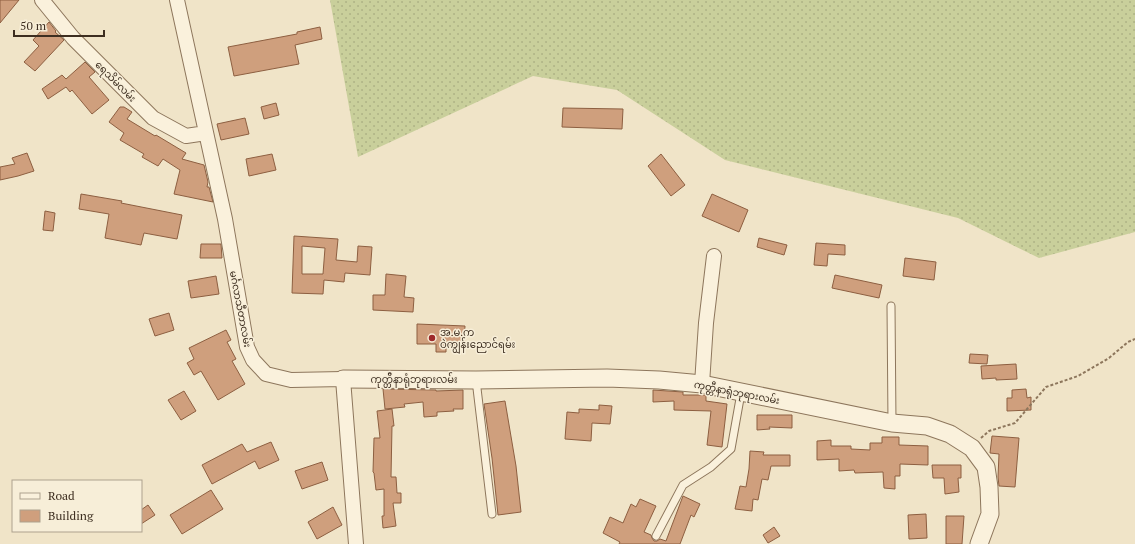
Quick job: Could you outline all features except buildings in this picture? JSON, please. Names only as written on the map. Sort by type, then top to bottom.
[{"type":"street","name":"ရေသိမ်လမ်း","points":[[42,0],[73,38],[153,118],[186,136],[206,133]]},
{"type":"street","name":"မင်္ဂလာသီတာလမ်း","points":[[177,0],[225,218],[248,347],[253,360],[266,374],[291,380],[343,379]]},
{"type":"street","points":[[702,384],[706,322],[714,256]]},
{"type":"street","name":"ကုတ္တီနာရုံဘုရားလမ်း","points":[[343,379],[476,380],[607,378],[658,380],[702,384],[892,423],[927,426],[950,434],[972,448],[986,467],[989,487],[990,514],[979,544]]},
{"type":"street","points":[[343,379],[356,544]]},
{"type":"lane","points":[[891,306],[892,423]]},
{"type":"lane","points":[[476,380],[492,514]]},
{"type":"lane","points":[[656,536],[683,485],[711,467],[731,449],[741,393]]},
{"type":"path","points":[[972,448],[989,431],[1015,423],[1046,387],[1078,376],[1109,358],[1128,342],[1135,339]]},
{"type":"green space","points":[[330,0],[1135,0],[1135,232],[1039,258],[958,218],[725,160],[617,90],[533,76],[358,157]]},
{"type":"place","name":"အ.မ.က ဝဲကျွန်းညောင်ရမ်း","points":[[432,338]]}]
